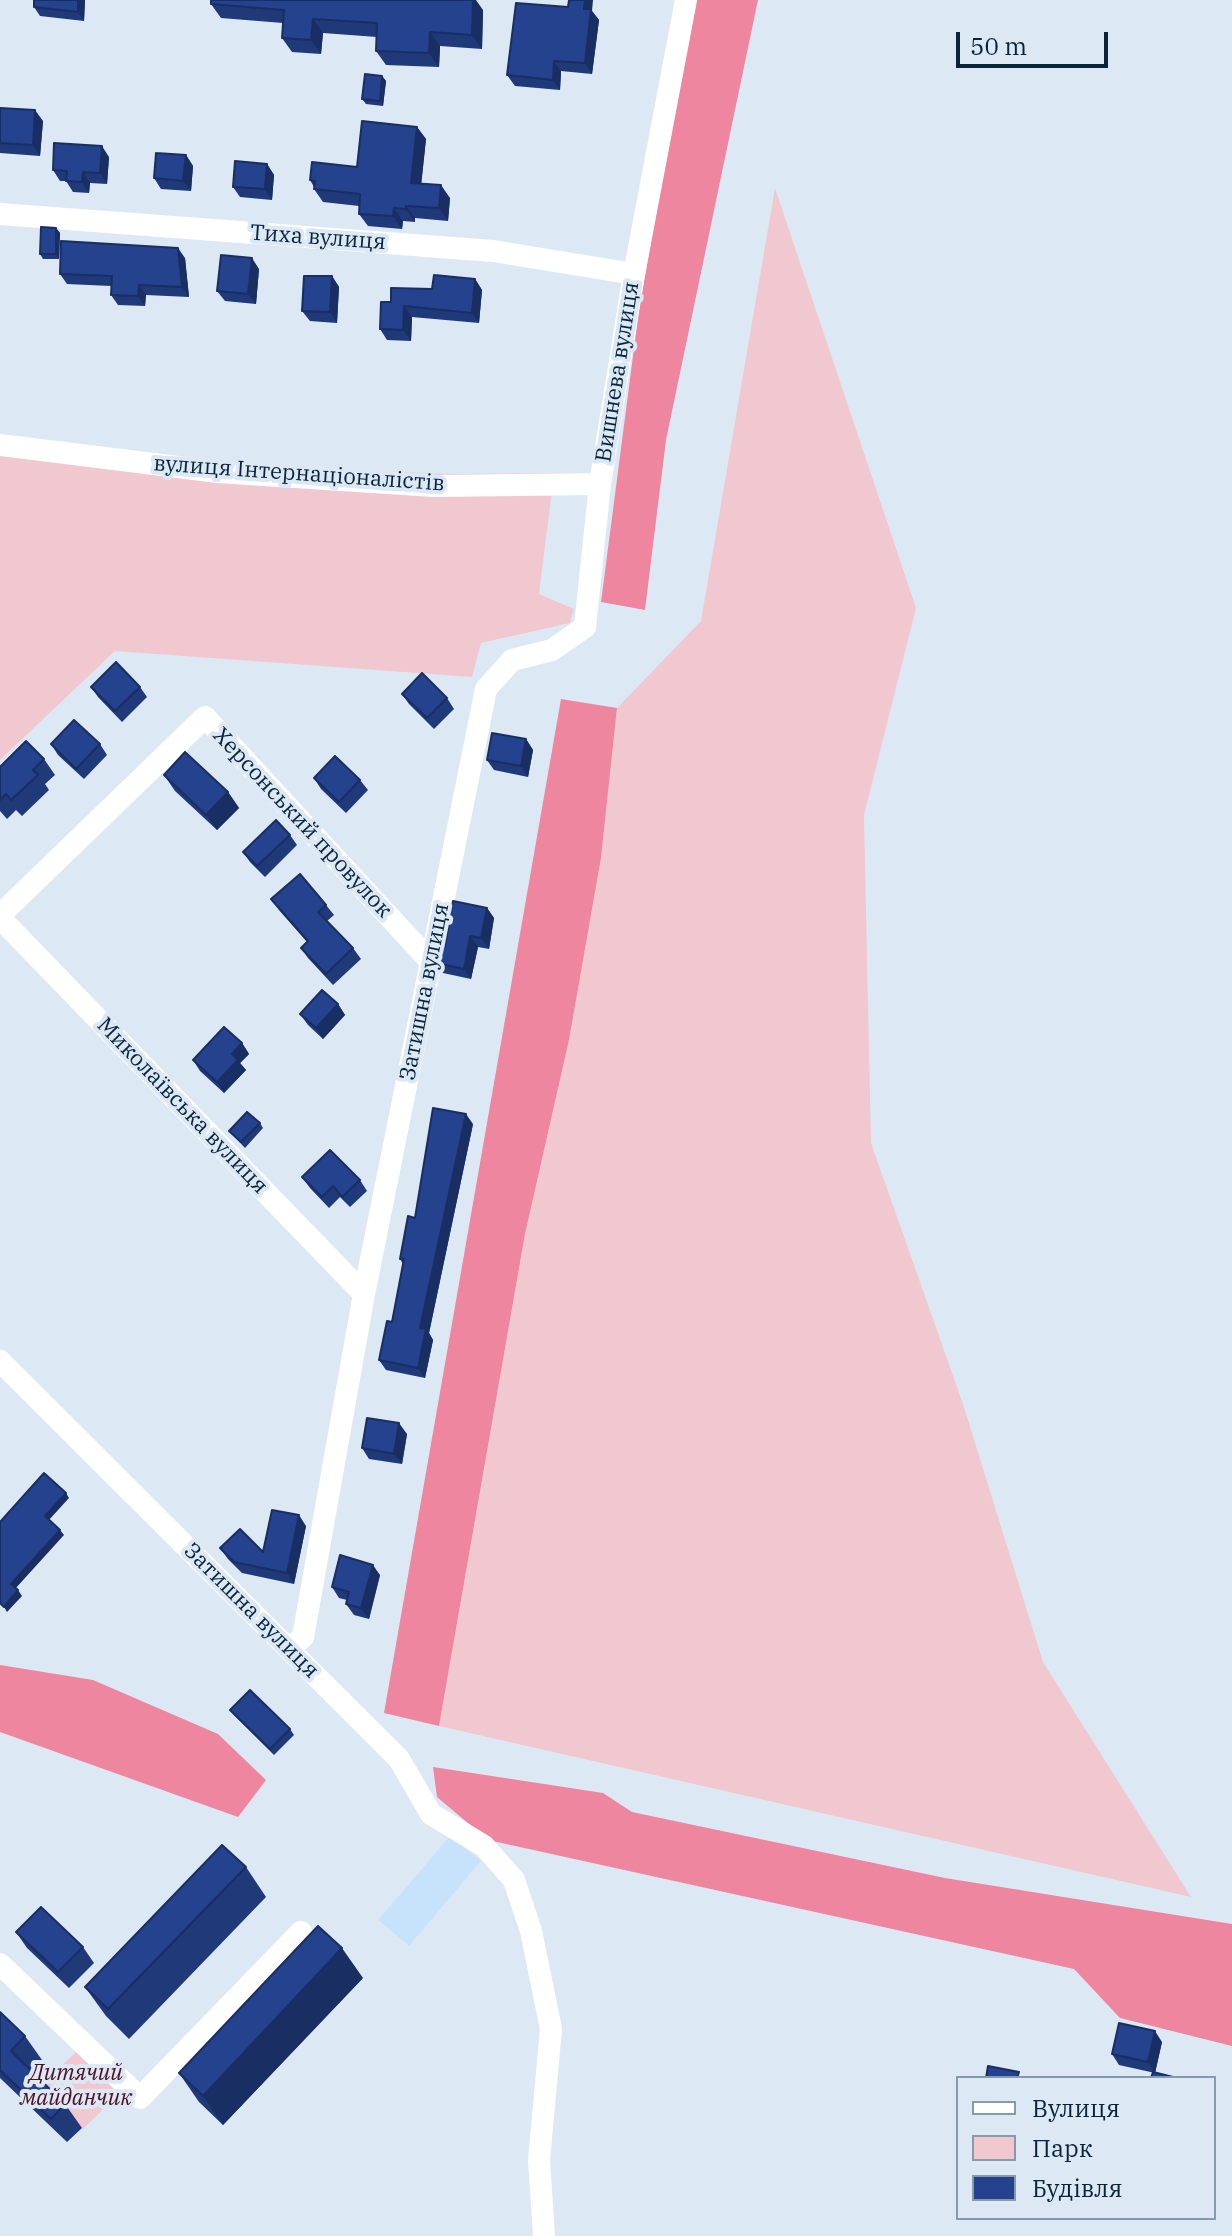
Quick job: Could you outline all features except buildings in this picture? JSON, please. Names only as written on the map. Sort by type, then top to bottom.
[{"type":"street","name":"Вишнева вулиця","points":[[486,689],[512,660],[552,650],[585,627],[600,484],[634,274],[686,0]]},
{"type":"street","name":"Тиха вулиця","points":[[0,214],[493,251],[634,274]]},
{"type":"street","name":"вулиця Інтернаціоналістів","points":[[0,445],[249,474],[434,486],[600,484]]},
{"type":"street","name":"Затишна вулиця","points":[[289,1649],[303,1637],[364,1294],[486,689]]},
{"type":"street","name":"Херсонський провулок","points":[[0,916],[205,717],[431,962]]},
{"type":"street","name":"Миколаївська вулиця","points":[[0,916],[364,1294]]},
{"type":"street","name":"Затишна вулиця","points":[[0,1361],[399,1759],[431,1814],[484,1846],[514,1880],[531,1931],[551,2029],[539,2160],[544,2236]]},
{"type":"street","points":[[0,1964],[140,2098],[301,1932]]},
{"type":"shaded area","points":[[694,0],[758,0],[666,440],[645,610],[601,602],[639,310]]},
{"type":"shaded area","points":[[561,699],[617,708],[601,858],[569,1040],[525,1234],[439,1726],[384,1713]]},
{"type":"shaded area","points":[[0,1665],[93,1680],[218,1734],[266,1780],[238,1817],[0,1732]]},
{"type":"shaded area","points":[[433,1767],[603,1793],[632,1812],[945,1878],[1232,1924],[1232,2046],[1120,2018],[1074,1969],[488,1840],[437,1797]]},
{"type":"shaded area","points":[[450,1836],[481,1861],[409,1946],[378,1920]]},
{"type":"green space","points":[[775,188],[916,608],[864,815],[871,1143],[963,1404],[1043,1662],[1191,1897],[439,1726],[525,1234],[569,1040],[601,858],[617,708],[701,621]]},
{"type":"green space","points":[[0,443],[195,462],[447,474],[590,473],[587,495],[552,491],[539,594],[574,609],[570,623],[481,643],[472,677],[115,651],[0,760]]},
{"type":"green space","name":"Дитячий майданчик","points":[[76,2052],[119,2094],[83,2129],[40,2087]]}]
